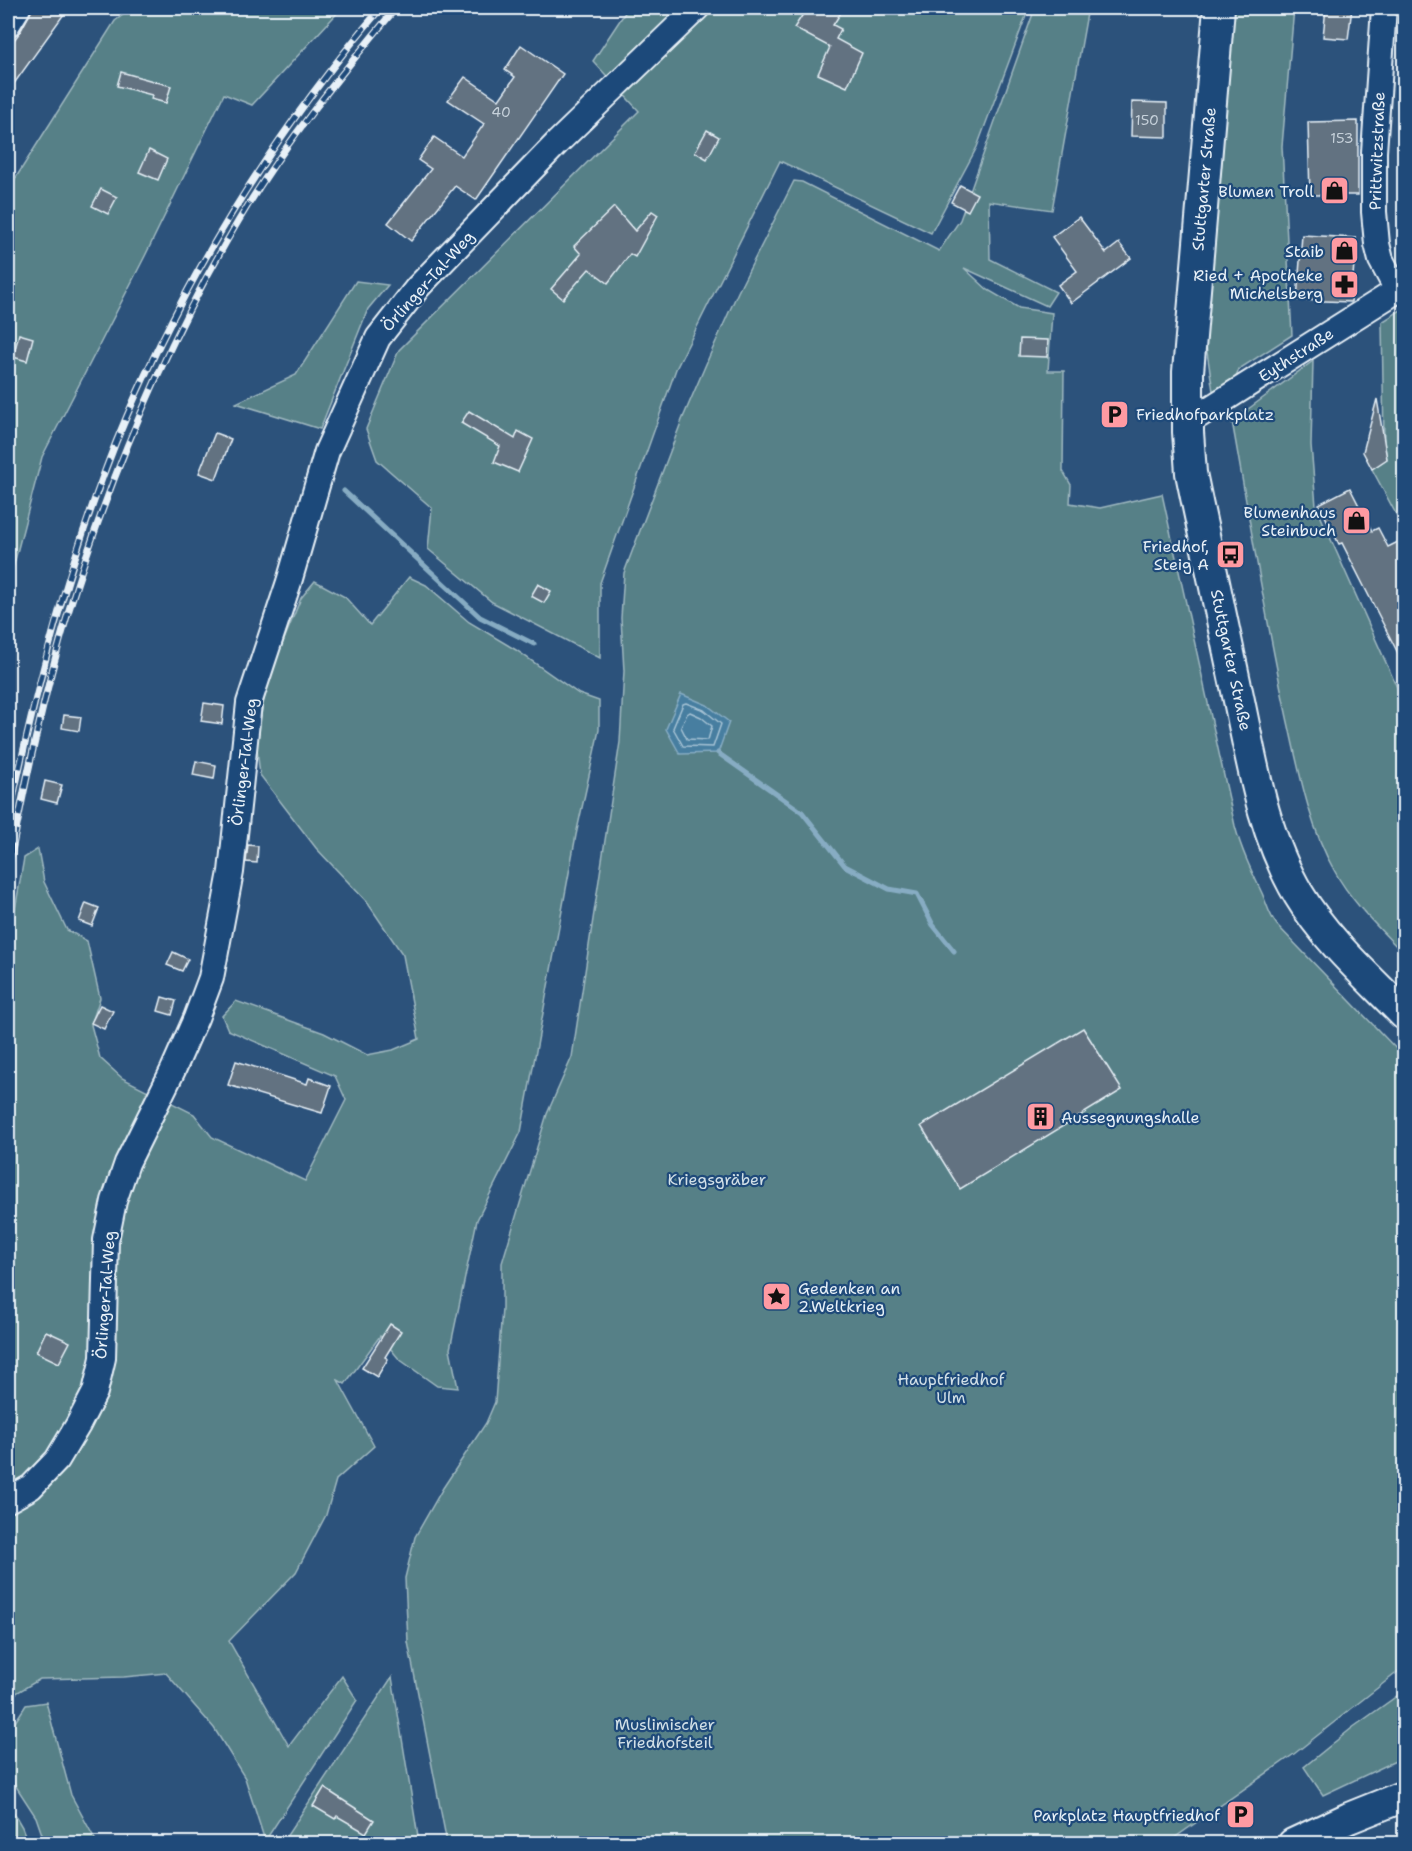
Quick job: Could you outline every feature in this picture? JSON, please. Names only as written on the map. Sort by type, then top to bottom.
[{"type":"main road","name":"Stuttgarter Straße","points":[[1219,8],[1190,350],[1187,423],[1193,482],[1269,833],[1290,880],[1310,911],[1334,942],[1404,1014]]},
{"type":"main road","points":[[1293,1844],[1339,1822],[1404,1796]]},
{"type":"street","points":[[8,24],[18,8]]},
{"type":"street","name":"Örlinger-Tal-Weg","points":[[8,1500],[31,1486],[57,1460],[94,1392],[103,1358],[106,1240],[114,1201],[127,1163],[174,1070],[211,978],[231,872],[249,703],[289,582],[327,451],[378,338],[418,287],[549,151],[697,8]]},
{"type":"street","name":"Prittwitzstraße","points":[[1384,8],[1374,152],[1374,212],[1381,260],[1401,288]]},
{"type":"street","name":"Eythstraße","points":[[1187,423],[1401,288]]},
{"type":"green space","points":[[132,8],[342,8],[252,105],[224,94],[145,256],[42,457],[8,587],[8,190],[115,21]]},
{"type":"green space","points":[[628,8],[1029,8],[977,147],[931,233],[780,161],[676,369],[600,583],[600,658],[492,602],[428,549],[432,508],[377,460],[366,429],[399,350],[639,111],[593,61]]},
{"type":"green space","name":"Hauptfriedhof Ulm","points":[[1035,8],[1088,8],[1052,210],[989,201],[990,259],[1056,292],[1047,306],[964,268],[988,290],[1019,308],[1052,313],[1048,371],[1064,371],[1063,471],[1071,485],[1070,503],[1100,508],[1162,494],[1235,826],[1270,913],[1277,925],[1404,1057],[1404,1667],[1294,1754],[1167,1843],[447,1843],[408,1642],[405,1578],[415,1537],[443,1488],[486,1423],[495,1402],[502,1309],[502,1263],[547,1114],[572,1057],[620,742],[624,671],[621,618],[624,573],[682,420],[709,357],[738,292],[794,181],[802,182],[939,251],[960,220]]},
{"type":"green space","points":[[1223,8],[1294,8],[1282,146],[1292,335],[1239,369],[1235,380],[1213,391],[1203,326]]},
{"type":"green space","points":[[356,281],[388,285],[368,309],[320,429],[236,403],[296,375]]},
{"type":"green space","points":[[1404,308],[1404,529],[1372,469],[1387,459],[1384,442],[1382,322]]},
{"type":"green space","points":[[1313,361],[1311,445],[1316,506],[1404,703],[1404,954],[1366,914],[1341,882],[1325,853],[1311,817],[1280,684],[1232,421]]},
{"type":"green space","points":[[409,577],[426,585],[469,622],[516,650],[579,694],[599,701],[599,730],[576,835],[521,1132],[477,1220],[450,1349],[458,1388],[437,1386],[399,1359],[380,1336],[345,1384],[338,1380],[374,1446],[336,1480],[326,1515],[296,1572],[229,1641],[289,1746],[342,1676],[357,1700],[265,1841],[245,1778],[214,1728],[166,1673],[124,1677],[40,1679],[8,1698],[8,950],[24,858],[38,849],[44,882],[67,930],[87,941],[100,998],[91,1025],[100,1058],[122,1078],[194,1114],[212,1137],[305,1181],[346,1100],[335,1076],[228,1030],[222,1016],[236,1001],[324,1033],[367,1055],[393,1050],[419,1039],[403,955],[367,902],[316,848],[260,775],[256,740],[268,679],[301,598],[315,581],[345,597],[370,625]]},
{"type":"green space","points":[[392,1677],[419,1843],[282,1843]]},
{"type":"green space","points":[[1404,1691],[1404,1757],[1323,1795],[1304,1767],[1352,1728]]},
{"type":"green space","points":[[46,1702],[71,1795],[97,1843],[45,1843],[36,1817],[8,1774],[8,1733],[26,1705]]},
{"type":"green space","points":[[8,1803],[22,1827],[28,1843],[8,1843]]},
{"type":"water","points":[[681,694],[707,705],[729,722],[718,753],[680,754],[666,729]]},
{"type":"building","points":[[33,8],[55,8],[64,14],[8,92],[8,48]]},
{"type":"building","points":[[807,8],[844,8],[833,25],[841,29],[836,39],[862,53],[847,87],[818,74],[830,47],[794,28]]},
{"type":"building","points":[[1326,8],[1352,8],[1348,39],[1323,37]]},
{"type":"building","points":[[521,45],[563,74],[476,200],[455,186],[411,241],[388,223],[431,169],[418,160],[434,137],[462,156],[484,124],[448,100],[465,77],[499,100],[515,77],[505,70]]},
{"type":"building","points":[[121,72],[171,86],[166,103],[151,99],[152,95],[117,86]]},
{"type":"building","points":[[1132,102],[1167,103],[1167,137],[1131,136]]},
{"type":"building","points":[[1358,121],[1358,195],[1310,195],[1308,122]]},
{"type":"building","points":[[707,130],[719,137],[707,159],[695,152]]},
{"type":"building","points":[[149,150],[167,159],[158,180],[139,172]]},
{"type":"building","points":[[960,185],[977,194],[968,211],[951,202]]},
{"type":"building","points":[[101,189],[117,197],[108,214],[92,206]]},
{"type":"building","points":[[614,207],[635,231],[652,211],[658,215],[635,257],[630,254],[608,283],[589,269],[563,299],[551,289],[581,254],[574,246]]},
{"type":"building","points":[[1079,217],[1106,253],[1119,243],[1131,258],[1071,303],[1058,285],[1077,271],[1052,237]]},
{"type":"building","points":[[1302,235],[1356,238],[1351,302],[1297,300]]},
{"type":"building","points":[[19,334],[33,338],[27,361],[13,357]]},
{"type":"building","points":[[1020,339],[1048,340],[1047,357],[1019,356]]},
{"type":"building","points":[[1377,399],[1387,459],[1372,469],[1363,452]]},
{"type":"building","points":[[469,411],[515,439],[518,431],[533,439],[518,472],[494,462],[500,446],[461,423]]},
{"type":"building","points":[[215,433],[231,439],[216,479],[199,473]]},
{"type":"building","points":[[1350,488],[1372,531],[1378,528],[1388,547],[1404,539],[1404,665],[1342,543],[1339,544],[1319,504]]},
{"type":"building","points":[[538,584],[551,591],[544,603],[531,596]]},
{"type":"building","points":[[204,703],[224,706],[222,724],[201,721]]},
{"type":"building","points":[[64,715],[81,717],[79,731],[62,728]]},
{"type":"building","points":[[196,761],[216,765],[214,779],[193,775]]},
{"type":"building","points":[[45,781],[62,785],[57,803],[41,799]]},
{"type":"building","points":[[248,845],[258,846],[257,863],[246,862]]},
{"type":"building","points":[[86,903],[99,908],[92,926],[79,921]]},
{"type":"building","points":[[173,952],[188,959],[182,971],[167,965]]},
{"type":"building","points":[[162,997],[176,1001],[172,1015],[158,1011]]},
{"type":"building","points":[[100,1005],[113,1011],[104,1029],[91,1023]]},
{"type":"building","name":"Aussegnungshalle","points":[[1083,1028],[1122,1090],[960,1189],[921,1126]]},
{"type":"building","points":[[236,1061],[307,1084],[309,1078],[331,1086],[322,1113],[228,1085]]},
{"type":"building","points":[[390,1324],[401,1331],[385,1357],[388,1359],[377,1377],[362,1368]]},
{"type":"building","points":[[46,1331],[70,1342],[59,1363],[36,1352]]},
{"type":"building","points":[[324,1788],[374,1820],[366,1833],[337,1816],[335,1819],[313,1806]]},
{"type":"waterway","points":[[344,491],[480,617],[534,644]]},
{"type":"waterway","points":[[718,753],[802,812],[845,866],[889,889],[917,894],[933,925],[954,951]]},
{"type":"railway","points":[[8,823],[29,726],[67,583],[98,488],[141,384],[199,269],[231,214],[302,108],[381,8]]},
{"type":"railway","points":[[8,871],[35,741],[68,613],[102,511],[163,363],[212,267],[274,164],[313,111],[396,8]]},
{"type":"place","name":"Blumen Troll","points":[[1335,191]]},
{"type":"place","name":"Staib","points":[[1345,251]]},
{"type":"place","name":"Ried + Apotheke Michelsberg","points":[[1344,284]]},
{"type":"place","name":"Friedhofparkplatz","points":[[1115,414]]},
{"type":"place","name":"Blumenhaus Steinbuch","points":[[1357,521]]},
{"type":"place","name":"Friedhof, Steig A","points":[[1230,555]]},
{"type":"place","name":"Aussegnungshalle","points":[[1040,1117]]},
{"type":"place","name":"Gedenken an 2.Weltkrieg","points":[[777,1297]]},
{"type":"place","name":"Parkplatz Hauptfriedhof","points":[[1241,1815]]},
{"type":"park label","name":"Kriegsgräber","points":[[717,1179]]},
{"type":"park label","name":"Muslimischer Friedhofsteil","points":[[665,1733]]}]
